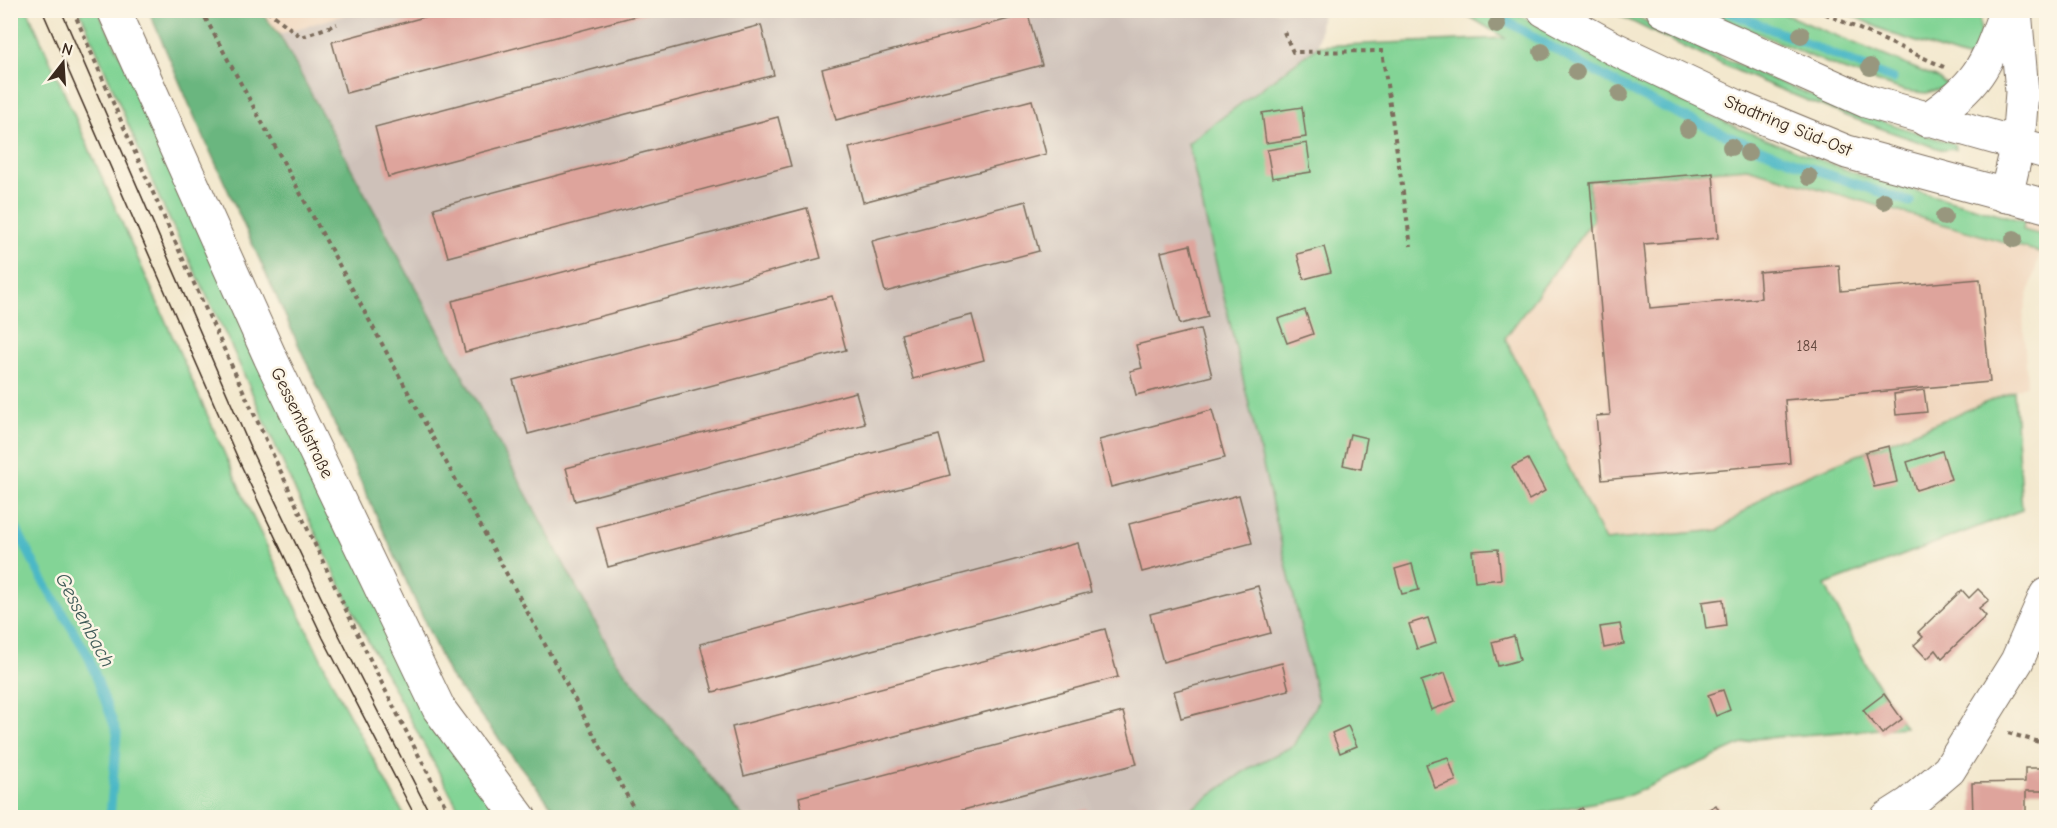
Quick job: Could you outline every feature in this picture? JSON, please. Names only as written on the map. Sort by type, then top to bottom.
[{"type":"main road","name":"Gessentalstraße","points":[[114,10],[270,357],[439,709],[520,818]]},
{"type":"main road","name":"Stadtring Süd-Ost","points":[[1544,10],[1613,48],[1740,108],[1847,152],[2046,206]]},
{"type":"main road","points":[[1663,10],[1866,101],[1926,120],[2032,148]]},
{"type":"main road","points":[[1926,120],[1961,95],[1974,80],[1992,50],[2006,10]]},
{"type":"main road","points":[[2006,196],[2032,148],[2022,92],[2015,10]]},
{"type":"main road","points":[[1887,818],[1909,804],[1949,770],[2016,661],[2046,595]]},
{"type":"path","points":[[73,10],[140,169],[310,539],[382,686],[452,818]]},
{"type":"path","points":[[201,10],[639,818]]},
{"type":"path","points":[[267,10],[301,37],[337,24]]},
{"type":"path","points":[[1817,10],[1974,80]]},
{"type":"path","points":[[1284,32],[1293,52],[1382,51],[1411,246]]},
{"type":"path","points":[[1980,719],[2015,737],[2046,744]]},
{"type":"shaded area","points":[[361,10],[1322,11],[1318,46],[1188,143],[1318,701],[1293,746],[1249,768],[1179,817],[743,817],[616,661],[279,34]]},
{"type":"shaded area","points":[[260,11],[362,11],[279,34]]},
{"type":"shaded area","points":[[1520,15],[1619,72],[1786,148],[1918,193],[2046,227],[2046,254],[2040,253],[2023,314],[2027,385],[1776,488],[1719,530],[1605,541],[1505,338],[1593,219],[1518,219],[1505,38]]},
{"type":"green space","points":[[1889,10],[1980,11],[1980,42],[1969,59],[1892,34],[1842,11],[1861,13]]},
{"type":"green space","points":[[10,11],[28,11],[250,511],[336,690],[405,817],[11,817]]},
{"type":"green space","points":[[80,11],[98,11],[502,817],[463,817],[365,635],[298,497],[234,352],[161,202]]},
{"type":"green space","points":[[149,11],[260,11],[279,34],[616,661],[743,817],[560,817],[449,675],[195,118]]},
{"type":"green space","points":[[1460,11],[1513,11],[1619,72],[1740,129],[1860,175],[2024,221],[2023,230],[2046,236],[2046,254],[1747,168],[1588,181],[1593,220],[1505,338],[1605,541],[1719,530],[1776,488],[2014,391],[2022,510],[1825,585],[1873,677],[1905,727],[1753,739],[1630,795],[1524,817],[1179,818],[1249,768],[1293,746],[1318,701],[1188,143],[1318,46],[1505,38]]},
{"type":"green space","points":[[1611,11],[1625,11],[1745,68],[1828,102],[1955,144],[1956,149],[1943,150],[1816,104],[1692,51]]},
{"type":"green space","points":[[1705,11],[1777,11],[1938,78],[1948,86],[1927,93],[1905,91],[1841,69]]},
{"type":"building","points":[[450,10],[654,11],[346,93],[332,42]]},
{"type":"building","points":[[1028,14],[1042,65],[836,120],[822,69]]},
{"type":"building","points":[[761,25],[774,75],[388,177],[375,127]]},
{"type":"building","points":[[1032,100],[1046,154],[863,202],[849,148]]},
{"type":"building","points":[[1302,107],[1306,137],[1266,143],[1262,113]]},
{"type":"building","points":[[778,117],[791,166],[448,257],[434,208]]},
{"type":"building","points":[[1307,143],[1311,172],[1272,178],[1267,150]]},
{"type":"building","points":[[1713,173],[1718,238],[1644,244],[1650,308],[1761,298],[1759,272],[1839,265],[1841,291],[1980,279],[1990,382],[1785,400],[1790,463],[1602,480],[1596,416],[1610,415],[1590,183]]},
{"type":"building","points":[[1026,201],[1039,251],[885,292],[872,241]]},
{"type":"building","points":[[807,208],[821,258],[465,352],[452,301]]},
{"type":"building","points":[[1190,245],[1208,317],[1180,324],[1161,252]]},
{"type":"building","points":[[1324,247],[1331,272],[1304,279],[1297,254]]},
{"type":"building","points":[[832,296],[846,350],[528,434],[513,380]]},
{"type":"building","points":[[1305,310],[1313,334],[1287,343],[1278,319]]},
{"type":"building","points":[[972,315],[984,360],[913,379],[901,334]]},
{"type":"building","points":[[1200,329],[1212,376],[1136,395],[1130,371],[1142,368],[1136,345]]},
{"type":"building","points":[[1924,390],[1927,412],[1896,415],[1894,394]]},
{"type":"building","points":[[856,392],[865,424],[575,501],[566,468]]},
{"type":"building","points":[[1212,410],[1225,458],[1111,487],[1099,440]]},
{"type":"building","points":[[1350,434],[1367,438],[1361,469],[1343,465]]},
{"type":"building","points":[[939,435],[950,475],[608,567],[597,527]]},
{"type":"building","points":[[1889,446],[1897,482],[1874,487],[1865,452]]},
{"type":"building","points":[[1942,451],[1951,479],[1916,490],[1907,462]]},
{"type":"building","points":[[1528,459],[1545,491],[1529,500],[1512,467]]},
{"type":"building","points":[[1239,495],[1252,543],[1142,572],[1129,524]]},
{"type":"building","points":[[1078,543],[1091,592],[713,692],[700,644]]},
{"type":"building","points":[[1498,549],[1501,579],[1475,582],[1472,551]]},
{"type":"building","points":[[1412,564],[1419,590],[1402,594],[1395,569]]},
{"type":"building","points":[[1258,586],[1271,633],[1163,662],[1150,614]]},
{"type":"building","points":[[1978,589],[1989,600],[1979,608],[1986,616],[1942,658],[1936,650],[1927,659],[1914,645],[1923,637],[1918,632],[1962,590],[1969,598]]},
{"type":"building","points":[[1723,599],[1726,626],[1706,629],[1702,602]]},
{"type":"building","points":[[1428,618],[1436,643],[1417,649],[1409,624]]},
{"type":"building","points":[[1620,624],[1624,644],[1604,648],[1600,627]]},
{"type":"building","points":[[1105,629],[1118,677],[744,776],[732,727]]},
{"type":"building","points":[[1514,636],[1520,660],[1498,666],[1492,642]]},
{"type":"building","points":[[1282,663],[1289,690],[1181,718],[1174,691]]},
{"type":"building","points":[[1445,673],[1455,701],[1431,710],[1421,681]]},
{"type":"building","points":[[1723,690],[1730,710],[1716,716],[1708,695]]},
{"type":"building","points":[[1884,694],[1902,719],[1882,734],[1863,710]]},
{"type":"building","points":[[1123,712],[1137,764],[933,818],[804,818],[799,797]]},
{"type":"building","points":[[1348,726],[1357,746],[1340,753],[1332,733]]},
{"type":"building","points":[[1448,757],[1456,781],[1435,788],[1426,764]]},
{"type":"building","points":[[2025,768],[2046,768],[2046,791],[2026,791],[2026,818],[1973,818],[1972,783],[2025,782]]},
{"type":"building","points":[[1716,805],[1723,818],[1694,818]]},
{"type":"building","points":[[1582,808],[1588,818],[1566,818]]},
{"type":"building","points":[[1087,809],[1089,818],[1060,818],[1060,817]]},
{"type":"waterway","points":[[1488,10],[1582,65],[1672,111],[1773,154],[1910,202]]},
{"type":"waterway","points":[[1724,10],[1893,79]]},
{"type":"waterway","name":"Gessenbach","points":[[10,516],[42,579],[88,655],[117,733],[110,818]]},
{"type":"tram line","points":[[42,10],[239,461],[323,638],[416,818]]},
{"type":"tram line","points":[[61,10],[253,454],[339,635],[432,818]]}]
